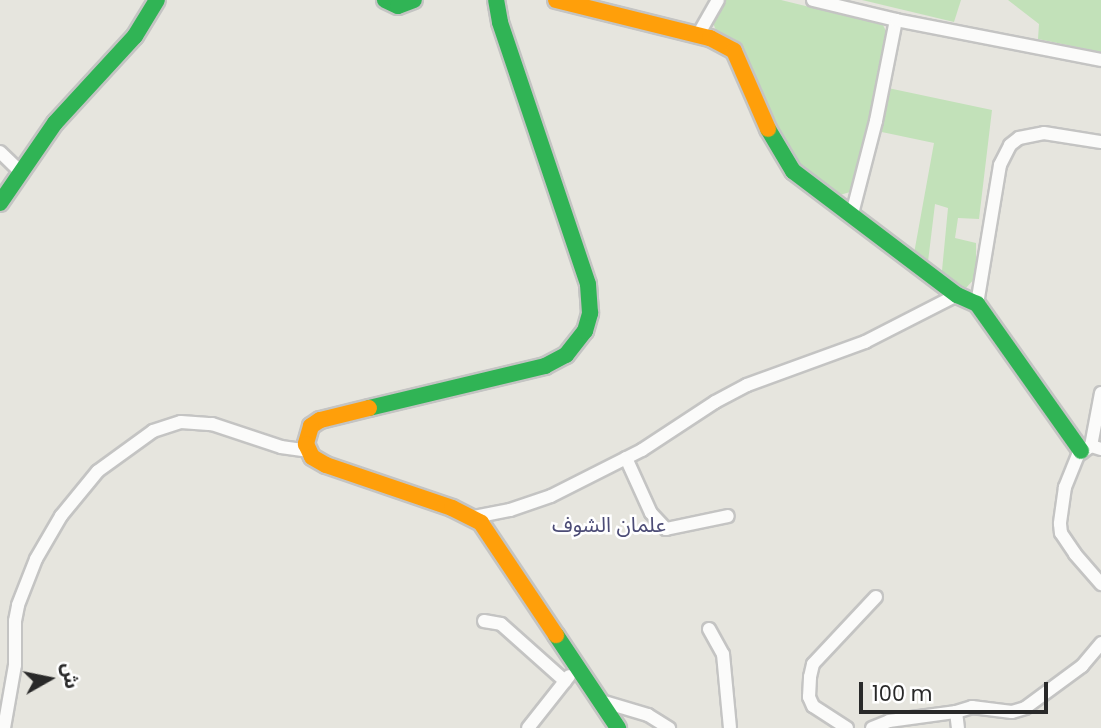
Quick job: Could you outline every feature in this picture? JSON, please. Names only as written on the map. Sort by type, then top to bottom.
[{"type":"street","points":[[0,203],[55,123],[135,36],[157,0]]},
{"type":"street","points":[[385,0],[398,6],[414,0]]},
{"type":"street","points":[[308,451],[309,432],[320,420],[535,370],[566,355],[585,331],[590,313],[588,284],[500,22],[496,0]]},
{"type":"street","points":[[558,0],[698,35],[719,42],[734,51],[743,66],[762,119],[785,160],[803,180],[957,295],[977,304],[1091,449]]},
{"type":"street","points":[[698,35],[718,0]]},
{"type":"street","points":[[813,0],[897,20],[1101,60]]},
{"type":"street","points":[[852,214],[876,121],[897,20]]},
{"type":"street","points":[[977,304],[1000,165],[1010,145],[1018,138],[1044,133],[1101,142]]},
{"type":"street","points":[[0,152],[20,172]]},
{"type":"street","points":[[474,517],[523,507],[626,458],[747,385],[865,342],[957,295]]},
{"type":"street","points":[[1101,393],[1091,449],[1065,487],[1060,528],[1074,554],[1101,584]]},
{"type":"street","points":[[4,728],[15,665],[14,626],[18,605],[36,559],[61,516],[98,471],[153,431],[181,422],[212,425],[281,447],[308,451],[326,465],[474,517],[498,544],[618,728]]},
{"type":"street","points":[[626,458],[651,513],[666,529],[728,516]]},
{"type":"street","points":[[847,728],[813,706],[808,697],[810,677],[813,664],[876,597]]},
{"type":"street","points":[[484,621],[501,624],[565,681]]},
{"type":"street","points":[[709,629],[723,654],[730,728]]},
{"type":"street","points":[[872,728],[919,715],[956,712],[972,707],[1012,712],[1026,708],[1082,666],[1101,643]]},
{"type":"street","points":[[528,728],[579,665]]},
{"type":"street","points":[[601,701],[648,715],[669,728]]},
{"type":"street","points":[[956,712],[958,728]]},
{"type":"green space","points":[[724,0],[781,0],[883,25],[886,31],[883,65],[850,192],[840,195],[829,191],[801,167],[768,115],[743,49],[717,33],[713,23]]},
{"type":"green space","points":[[862,0],[961,0],[954,22]]},
{"type":"green space","points":[[1008,0],[1101,0],[1101,52],[1038,39],[1039,24]]},
{"type":"green space","points":[[888,88],[992,110],[979,219],[958,218],[955,238],[976,243],[976,277],[965,289],[941,281],[948,208],[935,204],[927,270],[913,259],[934,143],[877,131]]},
{"type":"traffic: fast","points":[[0,203],[55,123],[135,36],[157,0]]},
{"type":"traffic: fast","points":[[385,0],[398,6],[414,0]]},
{"type":"traffic: fast","points":[[369,408],[545,366],[566,355],[585,331],[590,313],[588,284],[500,22],[496,0]]},
{"type":"traffic: fast","points":[[768,129],[793,171],[957,295],[977,304],[1081,451]]},
{"type":"traffic: fast","points":[[556,635],[618,728]]},
{"type":"traffic: slow","points":[[556,0],[710,38],[734,51],[768,129]]},
{"type":"traffic: slow","points":[[369,408],[320,420],[311,426],[306,444],[312,457],[326,465],[452,508],[481,523],[556,635]]},
{"type":"district","name":"علمان الشوف","points":[[609,525]]}]
